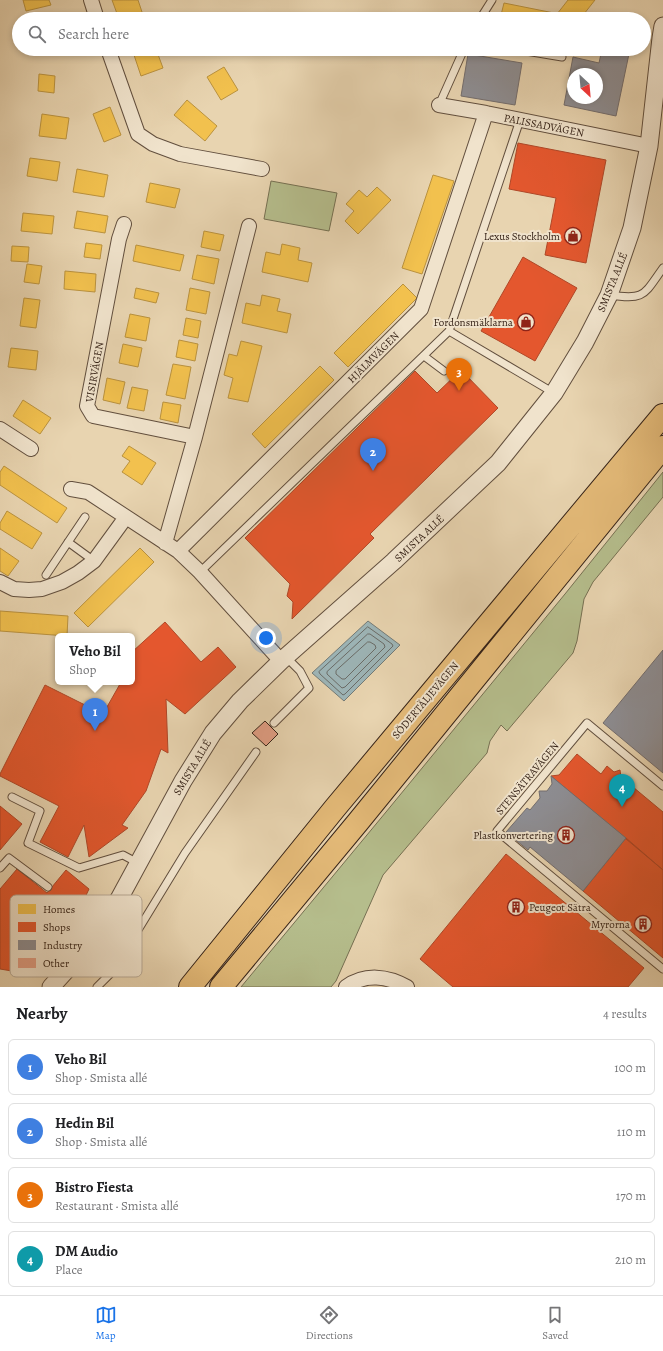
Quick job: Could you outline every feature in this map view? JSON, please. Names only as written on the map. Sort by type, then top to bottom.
[{"type":"highway","name":"SÖDERTÄLJEVÄGEN","points":[[190,987],[335,808],[663,415]]},
{"type":"highway","points":[[221,987],[358,822],[663,447]]},
{"type":"street","points":[[91,0],[95,12]]},
{"type":"street","name":"SMISTA ALLÉ","points":[[121,895],[183,782],[213,733],[240,701],[284,659],[394,561],[498,463],[554,393],[585,342],[609,295],[632,228],[649,146],[660,38],[663,26]]},
{"type":"street","points":[[110,56],[138,134],[153,144],[180,154],[262,169]]},
{"type":"street","name":"PALISSADVÄGEN","points":[[439,105],[649,146]]},
{"type":"street","name":"HJÄLMVÄGEN","points":[[178,551],[421,309],[486,113]]},
{"type":"street","name":"VISIRVÄGEN","points":[[124,224],[119,239],[88,406],[93,416],[195,437]]},
{"type":"street","points":[[165,543],[195,437],[249,226]]},
{"type":"street","points":[[0,429],[31,449]]},
{"type":"street","points":[[71,489],[88,492],[178,551],[284,659]]},
{"type":"street","points":[[0,582],[14,589],[28,590],[42,589],[62,582],[94,561],[126,517]]},
{"type":"street","name":"SMISTA ALLÉ","points":[[57,985],[63,977]]},
{"type":"street","points":[[346,987],[358,980],[383,978],[395,980],[407,987]]},
{"type":"lane","points":[[484,12],[492,0]]},
{"type":"lane","points":[[439,105],[461,56]]},
{"type":"lane","points":[[556,56],[562,57]]},
{"type":"lane","points":[[200,572],[450,331],[520,120]]},
{"type":"lane","points":[[609,295],[629,298],[644,293],[651,286],[663,268]]},
{"type":"lane","points":[[450,331],[554,393]]},
{"type":"lane","points":[[424,356],[444,371]]},
{"type":"lane","points":[[46,575],[85,517]]},
{"type":"lane","points":[[68,542],[94,561]]},
{"type":"lane","points":[[274,723],[309,688],[300,671],[284,659]]},
{"type":"lane","name":"STENSÄTRAVÄGEN","points":[[663,786],[587,723],[497,831],[663,969]]},
{"type":"lane","points":[[142,923],[185,853],[256,752]]},
{"type":"lane","points":[[12,797],[40,811],[28,843],[78,868],[123,855],[139,863]]},
{"type":"lane","points":[[0,868],[9,858],[48,887]]},
{"type":"lane","points":[[98,987],[107,977]]},
{"type":"green space","points":[[271,181],[337,193],[329,231],[264,219]]},
{"type":"green space","points":[[663,472],[663,497],[593,582],[584,599],[577,641],[573,653],[507,731],[501,725],[490,741],[487,753],[383,875],[336,981],[331,987],[241,987],[565,594]]},
{"type":"water","points":[[368,621],[400,645],[344,701],[312,673]]},
{"type":"building: Homes","points":[[23,0],[49,0],[51,5],[26,11]]},
{"type":"building: Homes","points":[[112,0],[138,0],[142,12],[116,12]]},
{"type":"building: Homes","points":[[568,0],[595,0],[586,12],[559,12]]},
{"type":"building: Homes","points":[[504,3],[549,12],[502,12]]},
{"type":"building: Homes","points":[[134,56],[159,56],[163,68],[141,76]]},
{"type":"building: Homes","points":[[224,67],[238,90],[221,100],[207,77]]},
{"type":"building: Homes","points":[[39,74],[55,76],[54,93],[38,91]]},
{"type":"building: Homes","points":[[187,100],[217,126],[205,141],[174,115]]},
{"type":"building: Homes","points":[[110,107],[121,135],[104,142],[93,114]]},
{"type":"building: Homes","points":[[42,114],[69,118],[66,139],[39,136]]},
{"type":"building: Homes","points":[[30,158],[60,162],[57,181],[27,176]]},
{"type":"building: Homes","points":[[77,169],[108,175],[104,197],[73,192]]},
{"type":"building: Homes","points":[[433,175],[454,181],[422,274],[402,268]]},
{"type":"building: Homes","points":[[150,183],[180,189],[175,208],[146,202]]},
{"type":"building: Homes","points":[[377,187],[391,200],[358,234],[345,221],[354,211],[346,204],[359,190],[367,197]]},
{"type":"building: Homes","points":[[77,211],[108,216],[105,233],[74,228]]},
{"type":"building: Homes","points":[[23,213],[54,216],[52,234],[21,231]]},
{"type":"building: Homes","points":[[204,231],[224,235],[220,251],[201,247]]},
{"type":"building: Homes","points":[[86,243],[102,245],[100,259],[84,257]]},
{"type":"building: Homes","points":[[282,244],[300,248],[298,260],[312,263],[308,282],[262,272],[266,252],[280,255]]},
{"type":"building: Homes","points":[[136,245],[184,255],[180,271],[133,261]]},
{"type":"building: Homes","points":[[12,246],[29,247],[28,262],[11,261]]},
{"type":"building: Homes","points":[[197,255],[219,259],[214,284],[192,279]]},
{"type":"building: Homes","points":[[27,264],[42,266],[39,284],[24,282]]},
{"type":"building: Homes","points":[[65,271],[96,274],[95,292],[64,289]]},
{"type":"building: Homes","points":[[403,284],[417,298],[348,367],[334,353]]},
{"type":"building: Homes","points":[[136,288],[159,293],[156,303],[134,298]]},
{"type":"building: Homes","points":[[190,288],[210,292],[206,314],[186,310]]},
{"type":"building: Homes","points":[[262,295],[280,299],[277,311],[291,314],[287,333],[242,323],[246,303],[260,306]]},
{"type":"building: Homes","points":[[24,298],[40,300],[36,328],[20,326]]},
{"type":"building: Homes","points":[[130,314],[150,318],[146,341],[125,337]]},
{"type":"building: Homes","points":[[186,318],[201,321],[198,338],[183,335]]},
{"type":"building: Homes","points":[[179,340],[198,344],[195,361],[176,357]]},
{"type":"building: Homes","points":[[241,341],[262,346],[248,402],[228,398],[233,378],[224,375],[229,354],[237,356]]},
{"type":"building: Homes","points":[[123,344],[142,348],[138,367],[119,363]]},
{"type":"building: Homes","points":[[11,348],[38,351],[36,370],[8,367]]},
{"type":"building: Homes","points":[[173,364],[191,367],[185,399],[166,395]]},
{"type":"building: Homes","points":[[320,366],[334,380],[265,448],[252,434]]},
{"type":"building: Homes","points":[[107,378],[125,382],[120,404],[103,400]]},
{"type":"building: Homes","points":[[132,387],[148,390],[144,411],[127,408]]},
{"type":"building: Homes","points":[[23,400],[51,418],[40,434],[13,416]]},
{"type":"building: Homes","points":[[163,402],[181,405],[178,423],[160,419]]},
{"type":"building: Homes","points":[[129,446],[156,463],[142,485],[122,472],[130,461],[122,456]]},
{"type":"building: Homes","points":[[4,466],[67,508],[57,523],[0,485],[0,472]]},
{"type":"building: Homes","points":[[7,511],[42,533],[32,549],[0,529],[0,523]]},
{"type":"building: Homes","points":[[0,548],[19,561],[8,576],[0,571]]},
{"type":"building: Homes","points":[[140,548],[154,562],[88,627],[74,613]]},
{"type":"building: Homes","points":[[0,611],[68,616],[67,633],[55,633],[55,635],[0,631]]},
{"type":"building: Shops","points":[[518,143],[606,160],[586,263],[545,255],[556,198],[509,189]]},
{"type":"building: Shops","points":[[523,257],[577,288],[535,361],[481,331]]},
{"type":"building: Shops","points":[[461,370],[498,408],[370,534],[374,538],[292,619],[293,602],[287,596],[290,584],[245,538],[415,371],[437,393]]},
{"type":"building: Shops","points":[[165,622],[201,662],[218,647],[236,667],[185,714],[166,699],[168,753],[161,749],[146,791],[122,825],[128,828],[89,857],[84,825],[68,857],[40,842],[59,806],[0,776],[0,774],[45,685],[103,714],[119,685],[135,685],[135,649]]},
{"type":"building: Shops","points":[[577,754],[601,774],[607,766],[614,772],[620,770],[621,777],[663,812],[663,870],[551,776],[559,775]]},
{"type":"building: Shops","points":[[0,806],[22,824],[0,850]]},
{"type":"building: Shops","name":"Myrorna","points":[[626,838],[663,870],[663,958],[583,891]]},
{"type":"building: Shops","name":"Peugeot Sätra","points":[[506,854],[644,968],[628,987],[453,987],[420,959]]},
{"type":"building: Shops","points":[[17,869],[47,893],[66,870],[89,889],[86,895],[10,895],[10,971],[0,969],[0,889]]},
{"type":"building: Industry","points":[[468,56],[480,56],[522,63],[515,105],[461,96]]},
{"type":"building: Industry","points":[[600,56],[629,56],[616,116],[564,105],[567,89],[567,104],[603,104],[603,68],[571,68],[573,57],[599,63]]},
{"type":"building: Industry","points":[[663,650],[663,773],[603,723]]},
{"type":"building: Industry","name":"Plastkonvertering","points":[[551,776],[626,838],[583,891],[530,847],[528,850],[506,832],[527,808],[530,810],[540,798],[539,791],[547,791],[552,784]]},
{"type":"building: Other","points":[[265,721],[278,734],[266,746],[252,733]]},
{"type":"place","name":"Lexus Stockholm","points":[[573,236]]},
{"type":"place","name":"Fordonsmäklarna","points":[[526,322]]},
{"type":"place","name":"Bistro Fiesta","points":[[459,391]]},
{"type":"place","name":"Hedin Bil","points":[[373,471]]},
{"type":"place","name":"Veho Bil","points":[[95,731]]},
{"type":"place","name":"DM Audio","points":[[622,807]]},
{"type":"place","name":"Plastkonvertering","points":[[566,835]]},
{"type":"place","name":"Peugeot Sätra","points":[[516,907]]},
{"type":"place","name":"Myrorna","points":[[643,924]]}]
